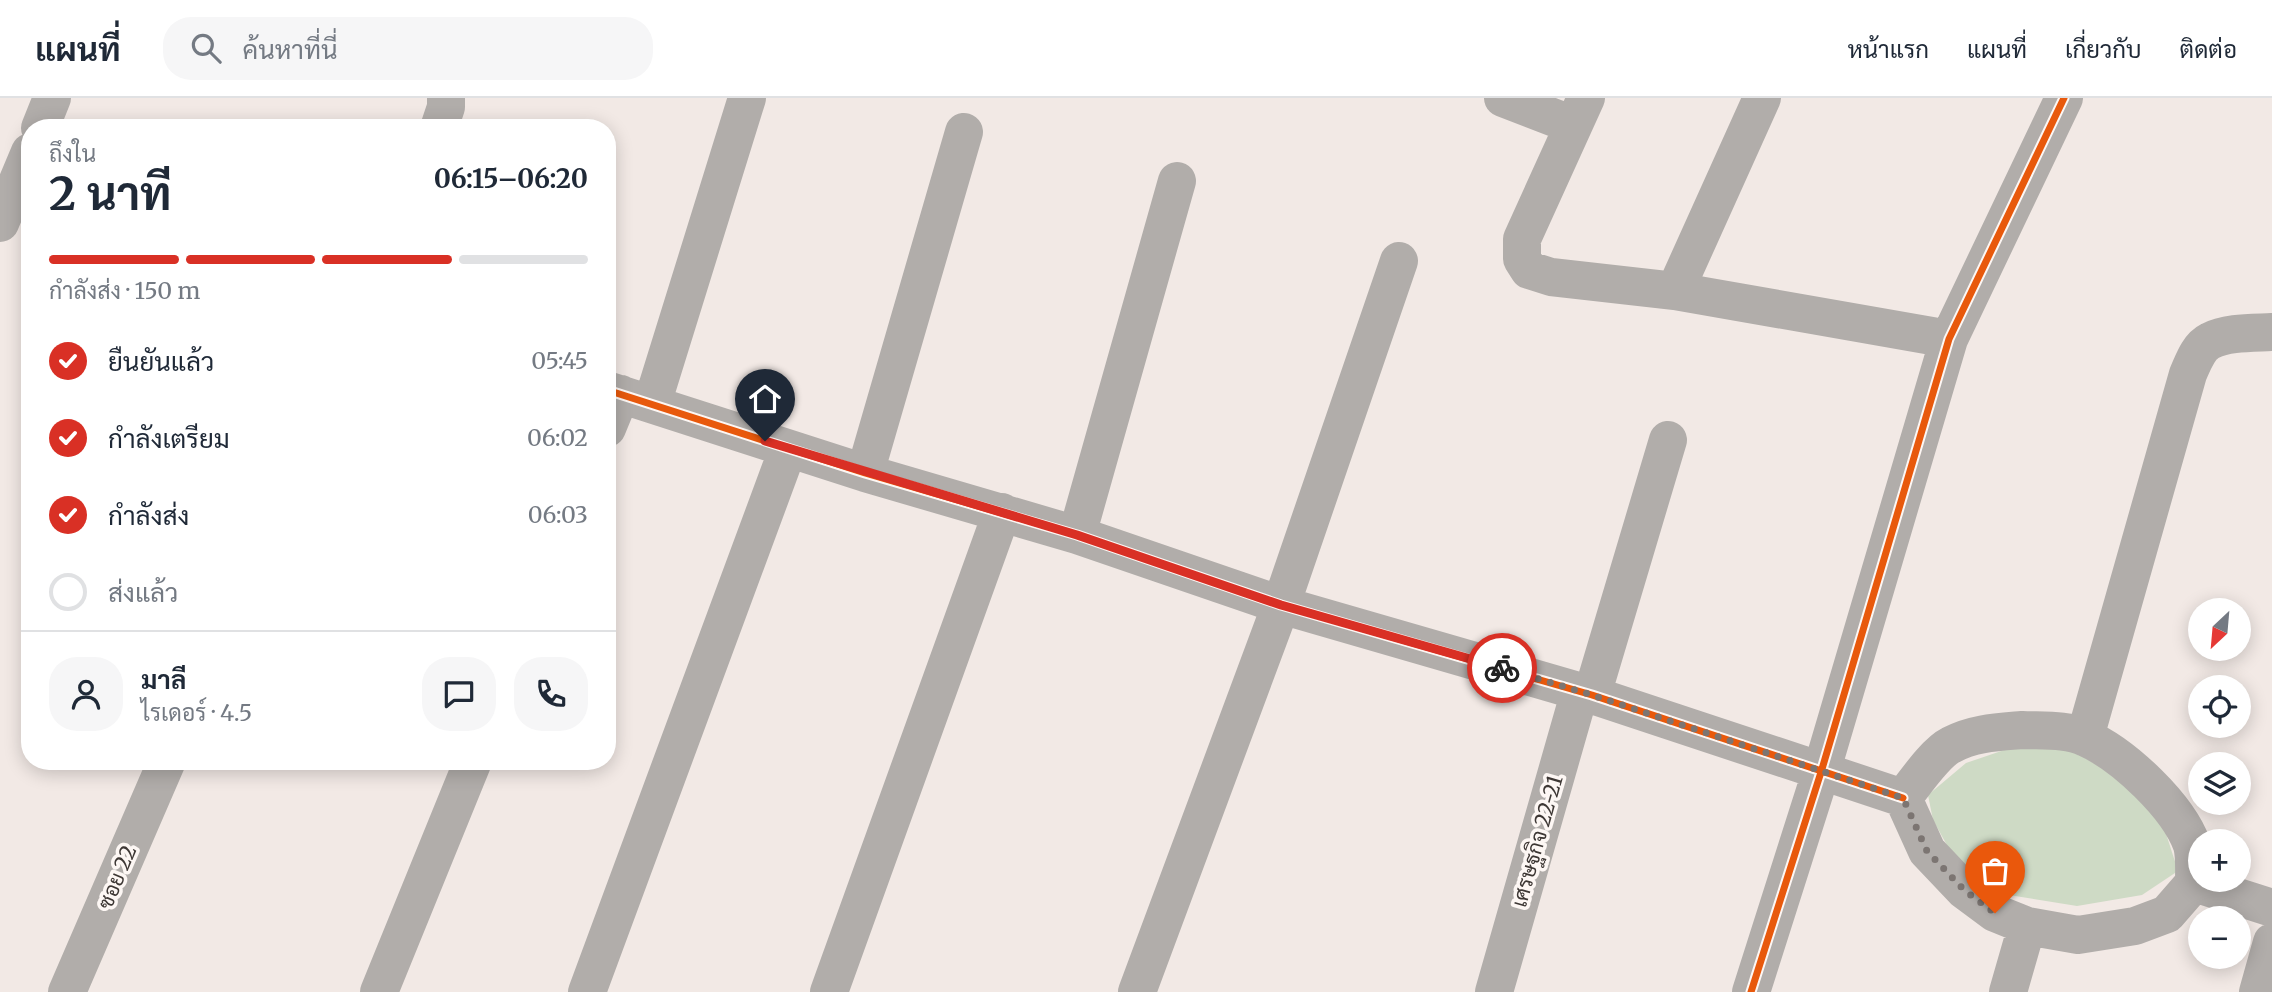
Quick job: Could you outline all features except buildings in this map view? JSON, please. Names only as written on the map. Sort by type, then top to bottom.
[{"type":"street","points":[[44,119],[52,98]]},
{"type":"street","points":[[442,119],[446,98]]},
{"type":"street","points":[[747,98],[622,404],[788,449],[1077,535],[1281,605],[1586,693],[1903,798],[1927,851],[1964,890],[1995,913],[2027,926],[2078,935],[2135,926],[2167,914],[2188,890]]},
{"type":"street","points":[[1503,98],[1580,112],[1522,239],[1522,258],[1529,270],[1551,277],[1675,291],[1949,340]]},
{"type":"street","points":[[1675,291],[1762,98]]},
{"type":"street","points":[[1751,992],[1822,769],[1949,340],[2064,98]]},
{"type":"street","points":[[865,473],[964,132]]},
{"type":"street","points":[[0,223],[21,173]]},
{"type":"street","points":[[1077,535],[1177,181]]},
{"type":"street","points":[[1137,992],[1281,605],[1399,261]]},
{"type":"street","points":[[2085,737],[2188,374],[2199,351],[2209,341],[2272,331]]},
{"type":"street","name":"เศรษฐกิจ 22-21","points":[[1494,992],[1586,693],[1668,440]]},
{"type":"street","points":[[587,992],[788,449]]},
{"type":"street","points":[[829,992],[1002,512]]},
{"type":"street","points":[[1903,798],[1950,745],[1984,734],[2022,730],[2060,732],[2085,737],[2118,758],[2169,807],[2188,840]]},
{"type":"street","name":"ซอย 22","points":[[67,992],[163,770]]},
{"type":"street","points":[[379,992],[469,770]]},
{"type":"street","points":[[2222,892],[2272,908]]},
{"type":"street","points":[[2008,992],[2027,926]]},
{"type":"street","points":[[2258,992],[2272,942]]},
{"type":"green space","points":[[2022,744],[2072,750],[2128,784],[2161,818],[2178,871],[2142,895],[2077,906],[2009,895],[1953,856],[1933,820],[1928,795],[1966,763]]},
{"type":"cycle path","points":[[1751,992],[1822,769],[1949,339],[2064,98]]},
{"type":"cycle path","points":[[616,393],[865,473],[1077,535],[1281,605],[1592,695],[1903,798]]},
{"type":"way so far","points":[[1502,668],[1822,769],[1903,798],[1927,851],[1964,890],[1995,913]]},
{"type":"route","points":[[765,441],[1077,535],[1281,605],[1502,668]]}]
